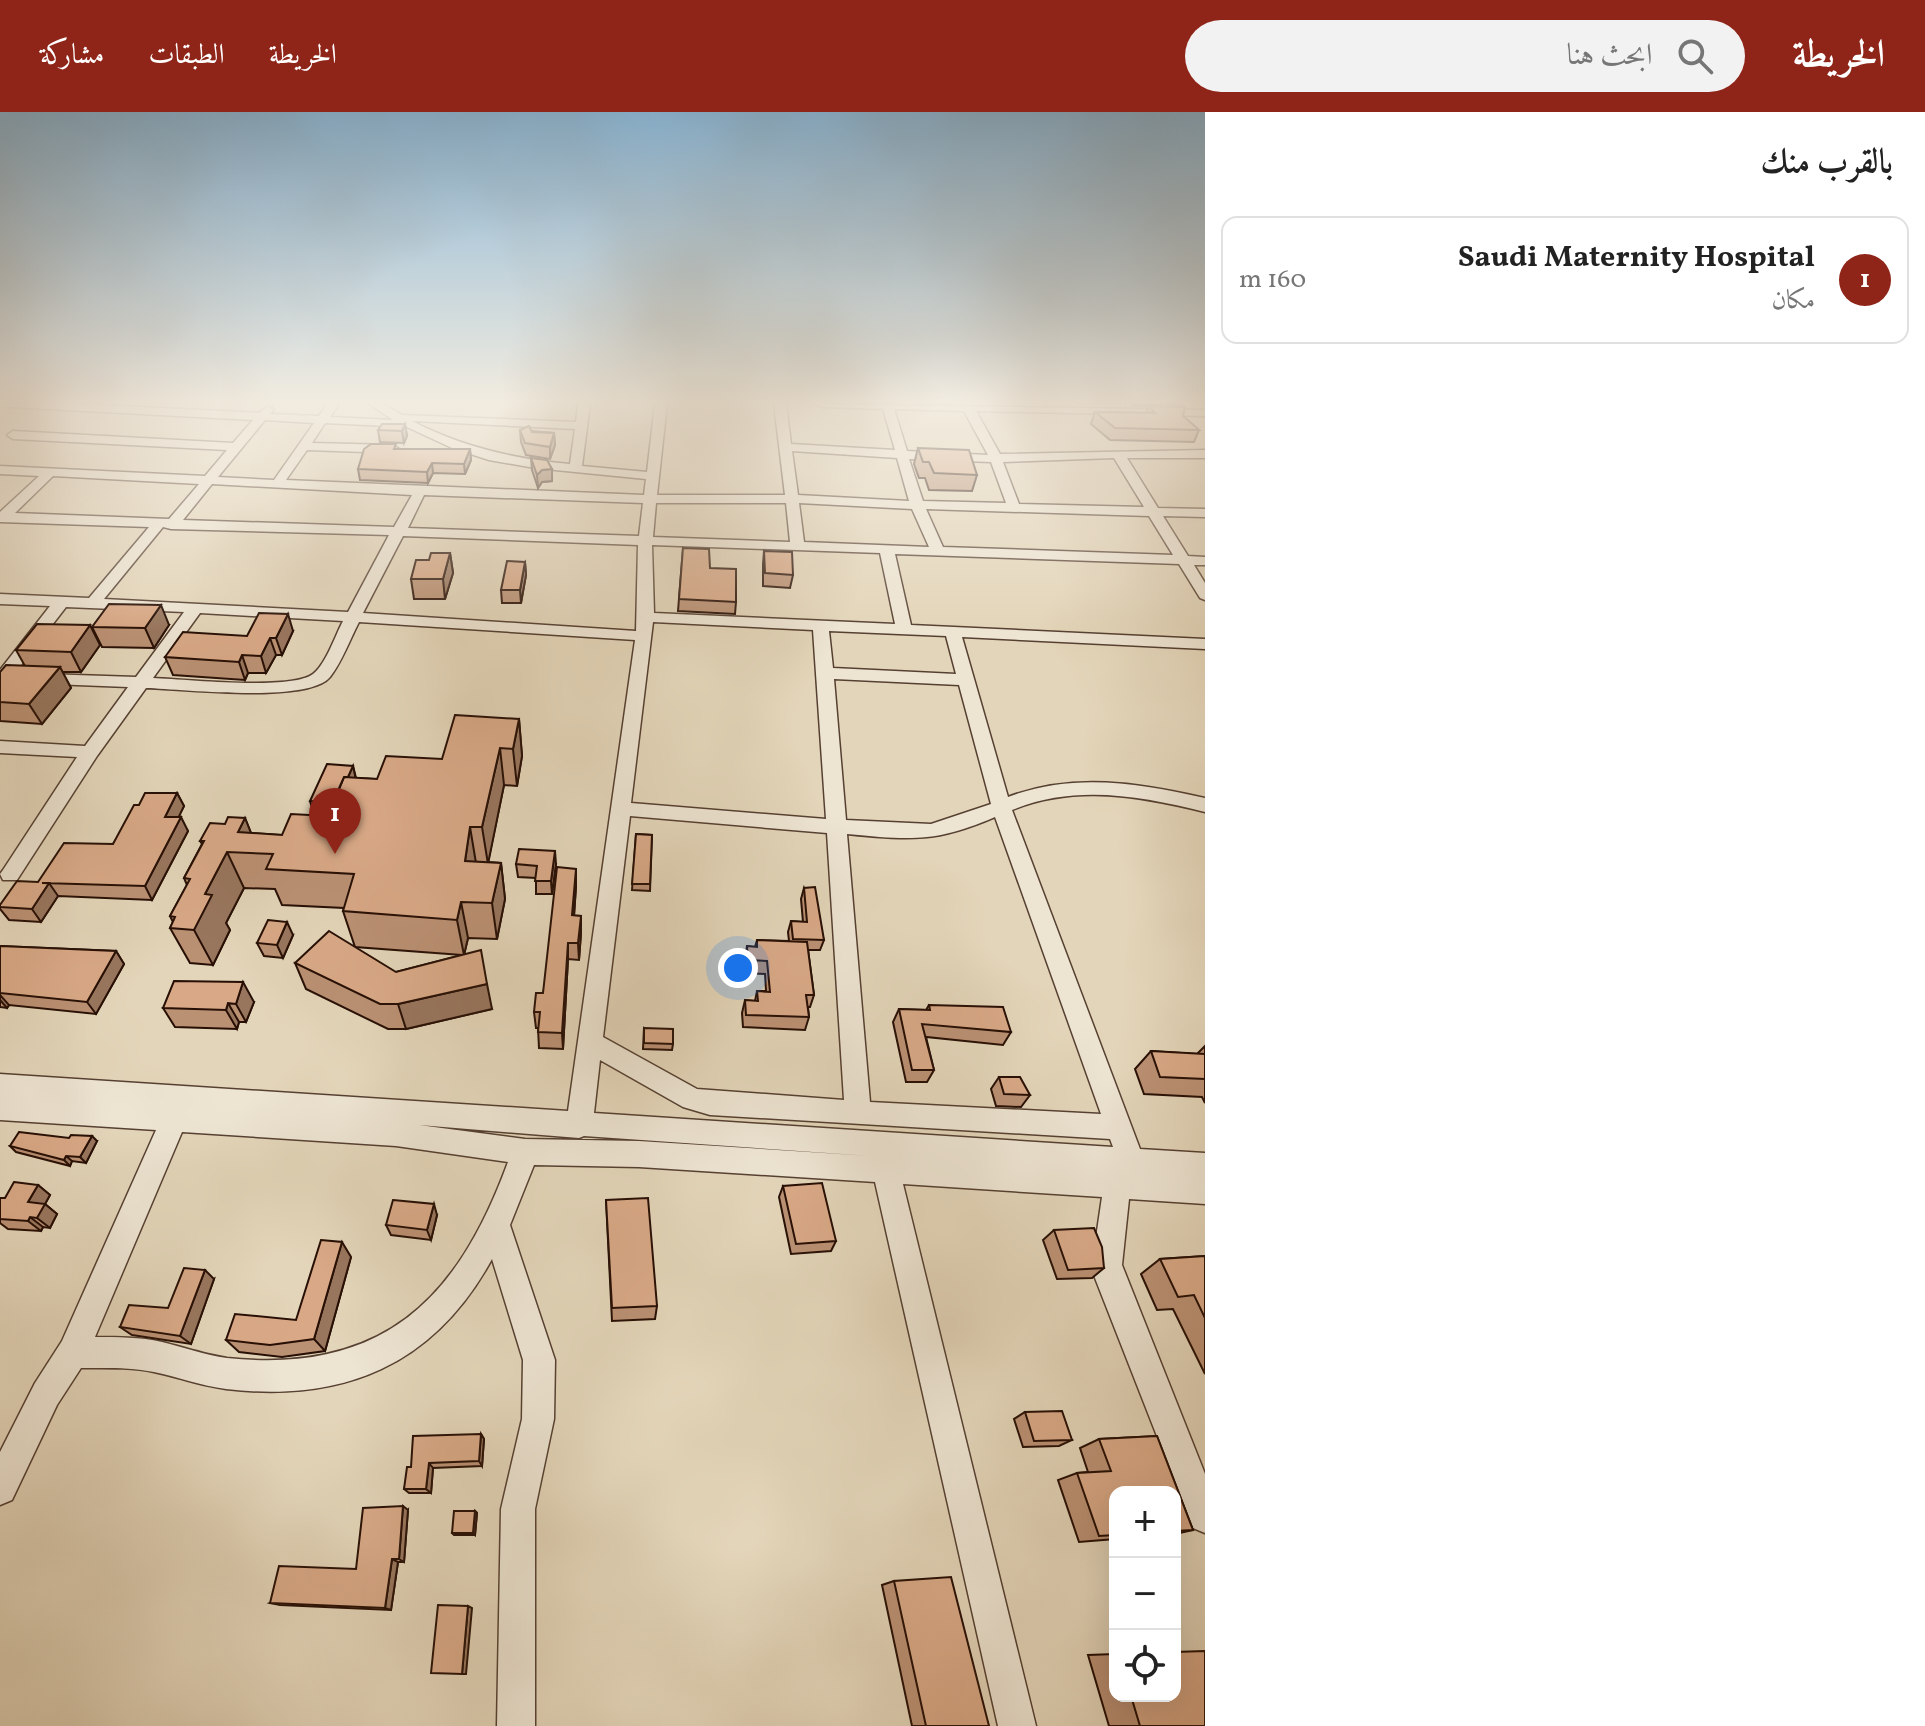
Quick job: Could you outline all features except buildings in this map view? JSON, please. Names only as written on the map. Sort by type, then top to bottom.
[{"type":"street","points":[[1,518],[42,479]]},
{"type":"street","points":[[93,603],[208,479]]},
{"type":"street","points":[[214,479],[649,499],[791,499],[1205,513]]},
{"type":"street","points":[[278,483],[280,479]]},
{"type":"street","points":[[579,1126],[645,626],[645,543],[651,479]]},
{"type":"street","points":[[788,479],[798,547]]},
{"type":"street","points":[[910,479],[917,505],[938,551]]},
{"type":"street","points":[[1003,479],[1014,508]]},
{"type":"street","points":[[1135,479],[1205,595]]},
{"type":"street","points":[[2,677],[277,688],[305,685],[322,676],[420,491]]},
{"type":"street","points":[[1,518],[1205,561]]},
{"type":"street","points":[[887,551],[904,629]]},
{"type":"street","points":[[0,599],[645,626],[821,625],[1205,644]]},
{"type":"street","points":[[2,677],[62,601]]},
{"type":"street","points":[[10,875],[137,683],[195,608]]},
{"type":"street","points":[[821,625],[858,1112]]},
{"type":"street","points":[[953,632],[1001,806],[1118,1127],[1129,1178],[1107,1265],[1110,1278],[1205,1516]]},
{"type":"street","points":[[824,673],[966,680]]},
{"type":"street","points":[[0,747],[90,752]]},
{"type":"street","points":[[621,809],[931,832],[1037,794],[1075,789],[1119,790],[1199,802]]},
{"type":"street","points":[[590,1042],[692,1099],[710,1103],[1118,1127]]},
{"type":"street","points":[[2,1095],[174,1120],[579,1126],[812,1141],[884,1159],[987,1152],[1205,1191]]},
{"type":"street","points":[[2,1095],[399,1124],[525,1152],[884,1159],[1129,1178],[1205,1166]]},
{"type":"street","points":[[805,1109],[812,1141]]},
{"type":"street","points":[[0,1488],[46,1394],[73,1352],[174,1120]]},
{"type":"street","points":[[979,1121],[987,1152]]},
{"type":"street","points":[[73,1352],[140,1354],[222,1373],[295,1375],[341,1366],[400,1343],[435,1314],[496,1226],[525,1152]]},
{"type":"street","points":[[884,1159],[1017,1726]]},
{"type":"street","points":[[496,1226],[539,1360],[538,1419],[518,1509],[516,1726]]},
{"type":"place","name":"Saudi Maternity Hospital","points":[[335,854]]}]
